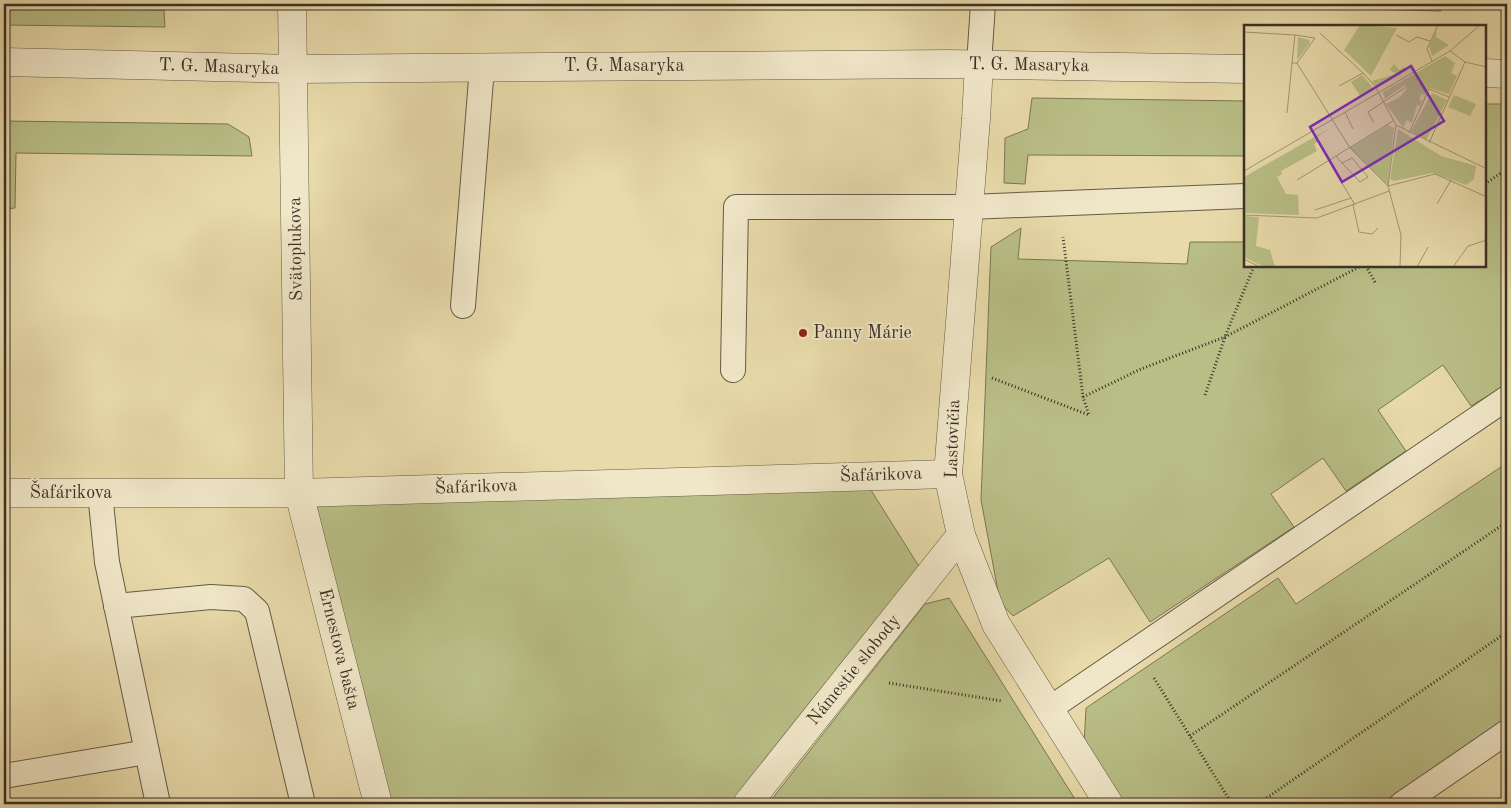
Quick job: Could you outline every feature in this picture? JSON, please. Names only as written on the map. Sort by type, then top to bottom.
[{"type":"street","name":"Svätoplukova","points":[[292,4],[299,493]]},
{"type":"street","name":"T. G. Masaryka","points":[[4,62],[293,69],[979,64],[1244,69]]},
{"type":"street","name":"Lastovičia","points":[[979,64],[948,474],[961,535],[996,624],[1109,804]]},
{"type":"street","points":[[1486,73],[1507,74]]},
{"type":"street","name":"Šafárikova","points":[[4,494],[299,493],[948,474]]},
{"type":"street","name":"Ernestova bašta","points":[[299,493],[378,804]]},
{"type":"street","name":"Námestie slobody","points":[[747,804],[961,535]]},
{"type":"lane","points":[[979,64],[983,4]]},
{"type":"lane","points":[[463,306],[482,67]]},
{"type":"lane","points":[[733,370],[736,207],[969,207],[1244,196]]},
{"type":"lane","points":[[1049,709],[1507,398]]},
{"type":"lane","points":[[100,493],[107,562],[158,804]]},
{"type":"lane","points":[[116,606],[211,597],[244,599],[257,611],[303,804]]},
{"type":"lane","points":[[1402,804],[1507,732]]},
{"type":"lane","points":[[4,776],[147,752]]},
{"type":"path","points":[[1486,183],[1507,169]]},
{"type":"path","points":[[956,364],[1089,415],[1083,397],[1059,203]]},
{"type":"path","points":[[1205,395],[1225,337],[1253,268]]},
{"type":"path","points":[[1083,397],[1141,370],[1225,337],[1357,268]]},
{"type":"path","points":[[1367,268],[1376,284]]},
{"type":"path","points":[[1190,736],[1507,522]]},
{"type":"path","points":[[1258,804],[1507,632]]},
{"type":"path","points":[[1136,650],[1232,804]]},
{"type":"path","points":[[849,676],[1049,709]]},
{"type":"green space","points":[[1164,4],[1439,4],[1441,11]]},
{"type":"green space","points":[[4,8],[164,10],[165,27],[4,25]]},
{"type":"green space","points":[[1032,98],[1244,101],[1244,156],[1028,155],[1025,184],[1004,183],[1005,138],[1028,129]]},
{"type":"green space","points":[[1486,104],[1507,104],[1507,384],[1471,406],[1443,365],[1378,410],[1406,451],[1346,491],[1323,458],[1271,494],[1294,527],[1150,622],[1109,558],[1013,616],[1000,602],[981,500],[991,247],[1021,228],[1018,259],[1187,264],[1190,242],[1244,242],[1244,268],[1486,268]]},
{"type":"green space","points":[[4,121],[228,124],[249,137],[252,156],[16,153],[15,208],[4,209]]},
{"type":"green space","points":[[1507,463],[1507,718],[1380,804],[1124,804],[1084,745],[1086,708],[1278,578],[1296,604]]},
{"type":"green space","points":[[869,487],[920,568],[747,804],[378,804],[299,493]]},
{"type":"green space","points":[[949,598],[1078,804],[768,804],[925,604]]},
{"type":"place","name":"Panny Márie","points":[[803,333]]}]
